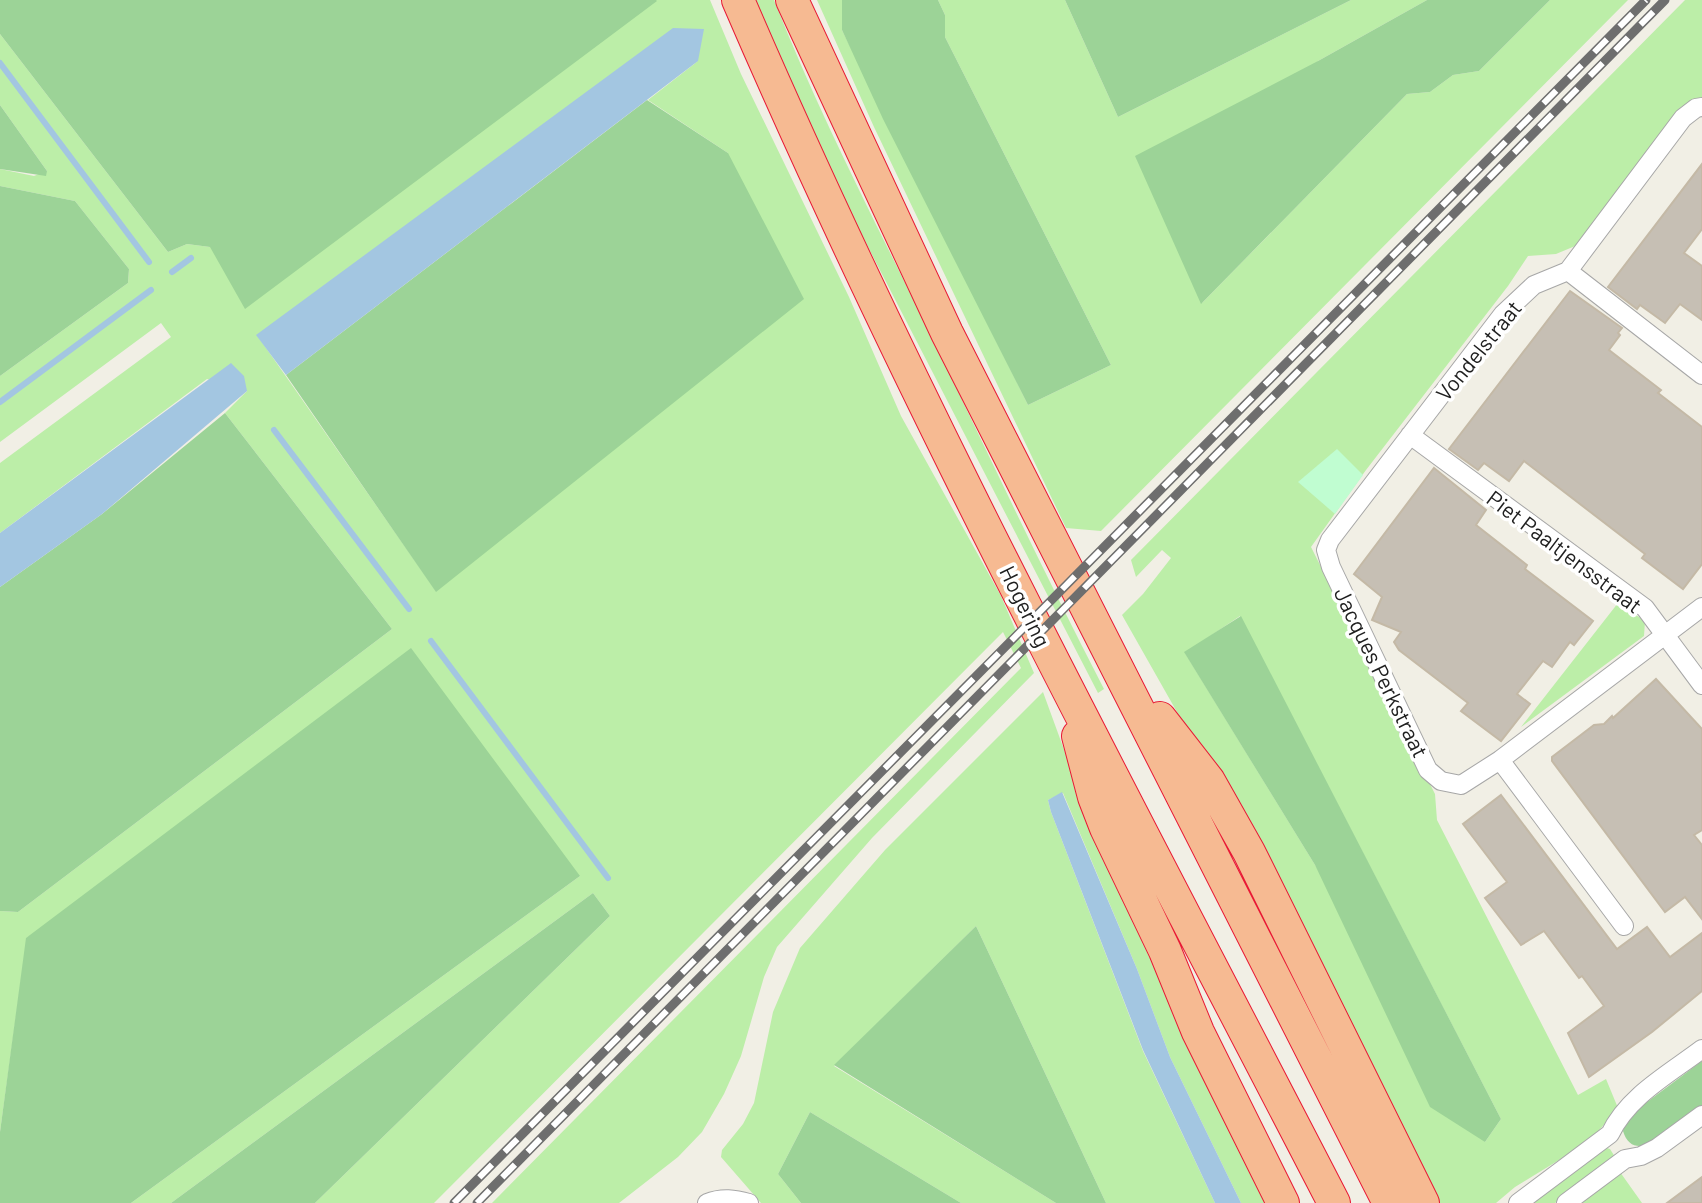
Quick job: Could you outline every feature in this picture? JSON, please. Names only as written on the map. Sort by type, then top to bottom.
[{"type":"highway","name":"Hogering","points":[[738,0],[789,118],[1064,683],[1334,1203]]},
{"type":"highway","points":[[792,0],[947,333],[1389,1203]]},
{"type":"highway","points":[[1114,659],[1209,781],[1249,852],[1423,1203]]},
{"type":"highway","points":[[1064,683],[1094,797],[1106,828],[1165,951],[1198,1032],[1283,1203]]},
{"type":"street","name":"Vondelstraat","points":[[1330,540],[1503,314],[1534,285],[1568,271],[1683,118],[1702,107]]},
{"type":"street","points":[[1568,271],[1702,375]]},
{"type":"street","name":"Piet Paaltjensstraat","points":[[1410,435],[1645,608],[1702,685]]},
{"type":"street","name":"Jacques Perkstraat","points":[[1330,540],[1326,550],[1331,567],[1428,770],[1441,781],[1461,785],[1500,760],[1702,607]]},
{"type":"street","points":[[1500,760],[1624,926]]},
{"type":"street","points":[[1518,1203],[1610,1134],[1618,1117],[1632,1102],[1702,1049]]},
{"type":"street","points":[[1566,1203],[1625,1159],[1657,1148],[1702,1115]]},
{"type":"street","points":[[1610,1134],[1625,1159]]},
{"type":"street","points":[[707,1203],[734,1199],[749,1203]]},
{"type":"green space","points":[[0,0],[657,1],[245,309],[210,247],[187,244],[168,252],[0,34]]},
{"type":"green space","points":[[656,0],[710,0],[741,74],[849,297],[901,416],[1001,596],[1034,673],[872,838],[777,947],[764,977],[741,1056],[702,1132],[678,1157],[619,1203],[492,1203],[1021,668],[1003,632],[434,1203],[315,1203],[610,916],[593,893],[171,1203],[131,1203],[580,876],[27,937],[0,1132],[0,911],[18,912],[392,629],[225,413],[247,391],[207,379],[0,533],[0,463],[171,337],[161,323],[0,442],[0,376],[128,283],[129,269],[75,201],[0,186],[0,169],[34,176],[47,171],[0,105],[0,34],[168,252],[187,244],[210,247]],"holes":[[[698,61],[648,100],[728,153],[436,591],[257,335]]]},
{"type":"green space","points":[[753,0],[774,0],[845,161],[1104,689],[1098,693],[818,150]]},
{"type":"green space","points":[[817,0],[842,0],[842,30],[1028,405],[1111,365],[945,37],[945,15],[938,0],[1065,0],[1118,117],[1351,0],[1427,0],[1318,61],[1202,303],[1407,94],[1430,92],[1453,75],[1479,71],[1550,0],[1628,0],[1101,531],[1066,528],[874,127]]},
{"type":"green space","points":[[842,0],[938,0],[945,15],[945,37],[1111,365],[1028,405],[883,119],[842,30]]},
{"type":"green space","points":[[1065,0],[1351,0],[1118,117]]},
{"type":"green space","points":[[1427,0],[1550,0],[1479,71],[1453,75],[1430,92],[1407,94],[1201,304],[1135,156],[1318,61]]},
{"type":"green space","points":[[1685,0],[1702,0],[1702,97],[1681,107],[1580,244],[1556,254],[1528,256],[1311,547],[1435,794],[1437,820],[1578,1095],[1606,1079],[1618,1108],[1590,1141],[1515,1187],[1496,1203],[1440,1203],[1432,1195],[1190,735],[1122,615],[1171,558],[1162,550],[1136,577],[1131,560]],"holes":[[[1240,616],[1501,1119],[1485,1142],[1185,653]]]},
{"type":"green space","points":[[647,100],[728,153],[804,299],[436,592],[286,375]]},
{"type":"green space","points":[[0,105],[47,171],[46,176],[0,169]]},
{"type":"green space","points":[[0,186],[75,201],[129,269],[128,283],[0,376]]},
{"type":"green space","points":[[225,413],[392,629],[18,912],[0,911],[0,587],[102,514]]},
{"type":"green space","points":[[1337,449],[1363,475],[1335,514],[1298,482]]},
{"type":"green space","points":[[1618,603],[1645,621],[1644,636],[1521,727]]},
{"type":"green space","points":[[1241,616],[1501,1119],[1485,1142],[1430,1107],[1315,865],[1184,652]]},
{"type":"green space","points":[[411,648],[580,876],[131,1203],[0,1203],[0,1132],[26,938]]},
{"type":"green space","points":[[1043,692],[1070,766],[1272,1203],[1241,1203],[1170,1057],[1137,969],[1063,793],[1048,800],[1051,812],[1143,1051],[1215,1203],[1106,1203],[976,926],[834,1066],[1056,1203],[961,1203],[810,1112],[778,1174],[801,1203],[761,1203],[721,1157],[722,1150],[743,1124],[754,1103],[773,1012],[800,948],[885,850]]},
{"type":"green space","points":[[593,893],[610,916],[315,1203],[171,1203]]},
{"type":"green space","points":[[976,926],[1106,1203],[1056,1203],[834,1065]]},
{"type":"green space","points":[[1702,1061],[1702,1106],[1660,1139],[1638,1146],[1629,1142],[1623,1131],[1627,1117]]},
{"type":"green space","points":[[810,1112],[961,1203],[801,1203],[778,1174]]},
{"type":"green space","points":[[1607,1148],[1615,1157],[1606,1167],[1555,1203],[1532,1203]]},
{"type":"green space","points":[[1620,1172],[1642,1203],[1576,1203]]},
{"type":"water","points":[[673,28],[704,29],[698,61],[286,375],[256,335]]},
{"type":"water","points":[[231,363],[244,376],[247,391],[102,514],[0,587],[0,533]]},
{"type":"water","points":[[1062,792],[1137,969],[1170,1057],[1241,1203],[1215,1203],[1143,1050],[1051,812],[1048,800]]},
{"type":"building","points":[[1702,164],[1702,229],[1684,253],[1702,266],[1702,320],[1680,304],[1665,323],[1640,305],[1637,309],[1608,287]]},
{"type":"building","points":[[1570,291],[1622,328],[1609,350],[1702,427],[1702,564],[1683,589],[1642,558],[1645,554],[1524,461],[1509,481],[1484,463],[1478,470],[1449,449]]},
{"type":"building","points":[[1434,468],[1486,510],[1476,525],[1527,565],[1525,569],[1593,621],[1574,645],[1570,642],[1552,667],[1543,661],[1517,694],[1530,704],[1501,741],[1461,711],[1468,703],[1399,650],[1394,642],[1401,632],[1372,620],[1382,597],[1354,574]]},
{"type":"building","points":[[1656,679],[1702,729],[1702,830],[1694,835],[1702,845],[1702,919],[1685,897],[1665,912],[1552,761],[1552,757],[1594,725],[1604,724],[1613,718]]},
{"type":"building","points":[[1501,795],[1617,949],[1647,927],[1670,957],[1702,933],[1702,991],[1589,1077],[1568,1033],[1604,1006],[1544,931],[1521,945],[1485,898],[1507,882],[1463,824]]},
{"type":"building","points":[[1702,1177],[1702,1203],[1667,1203]]},
{"type":"waterway","points":[[0,63],[149,262]]},
{"type":"waterway","points":[[172,272],[191,258]]},
{"type":"waterway","points":[[0,402],[151,290]]},
{"type":"waterway","points":[[274,430],[409,609]]},
{"type":"waterway","points":[[431,641],[608,878]]},
{"type":"railway","points":[[454,1203],[1646,0]]},
{"type":"railway","points":[[477,1203],[1665,0]]}]
